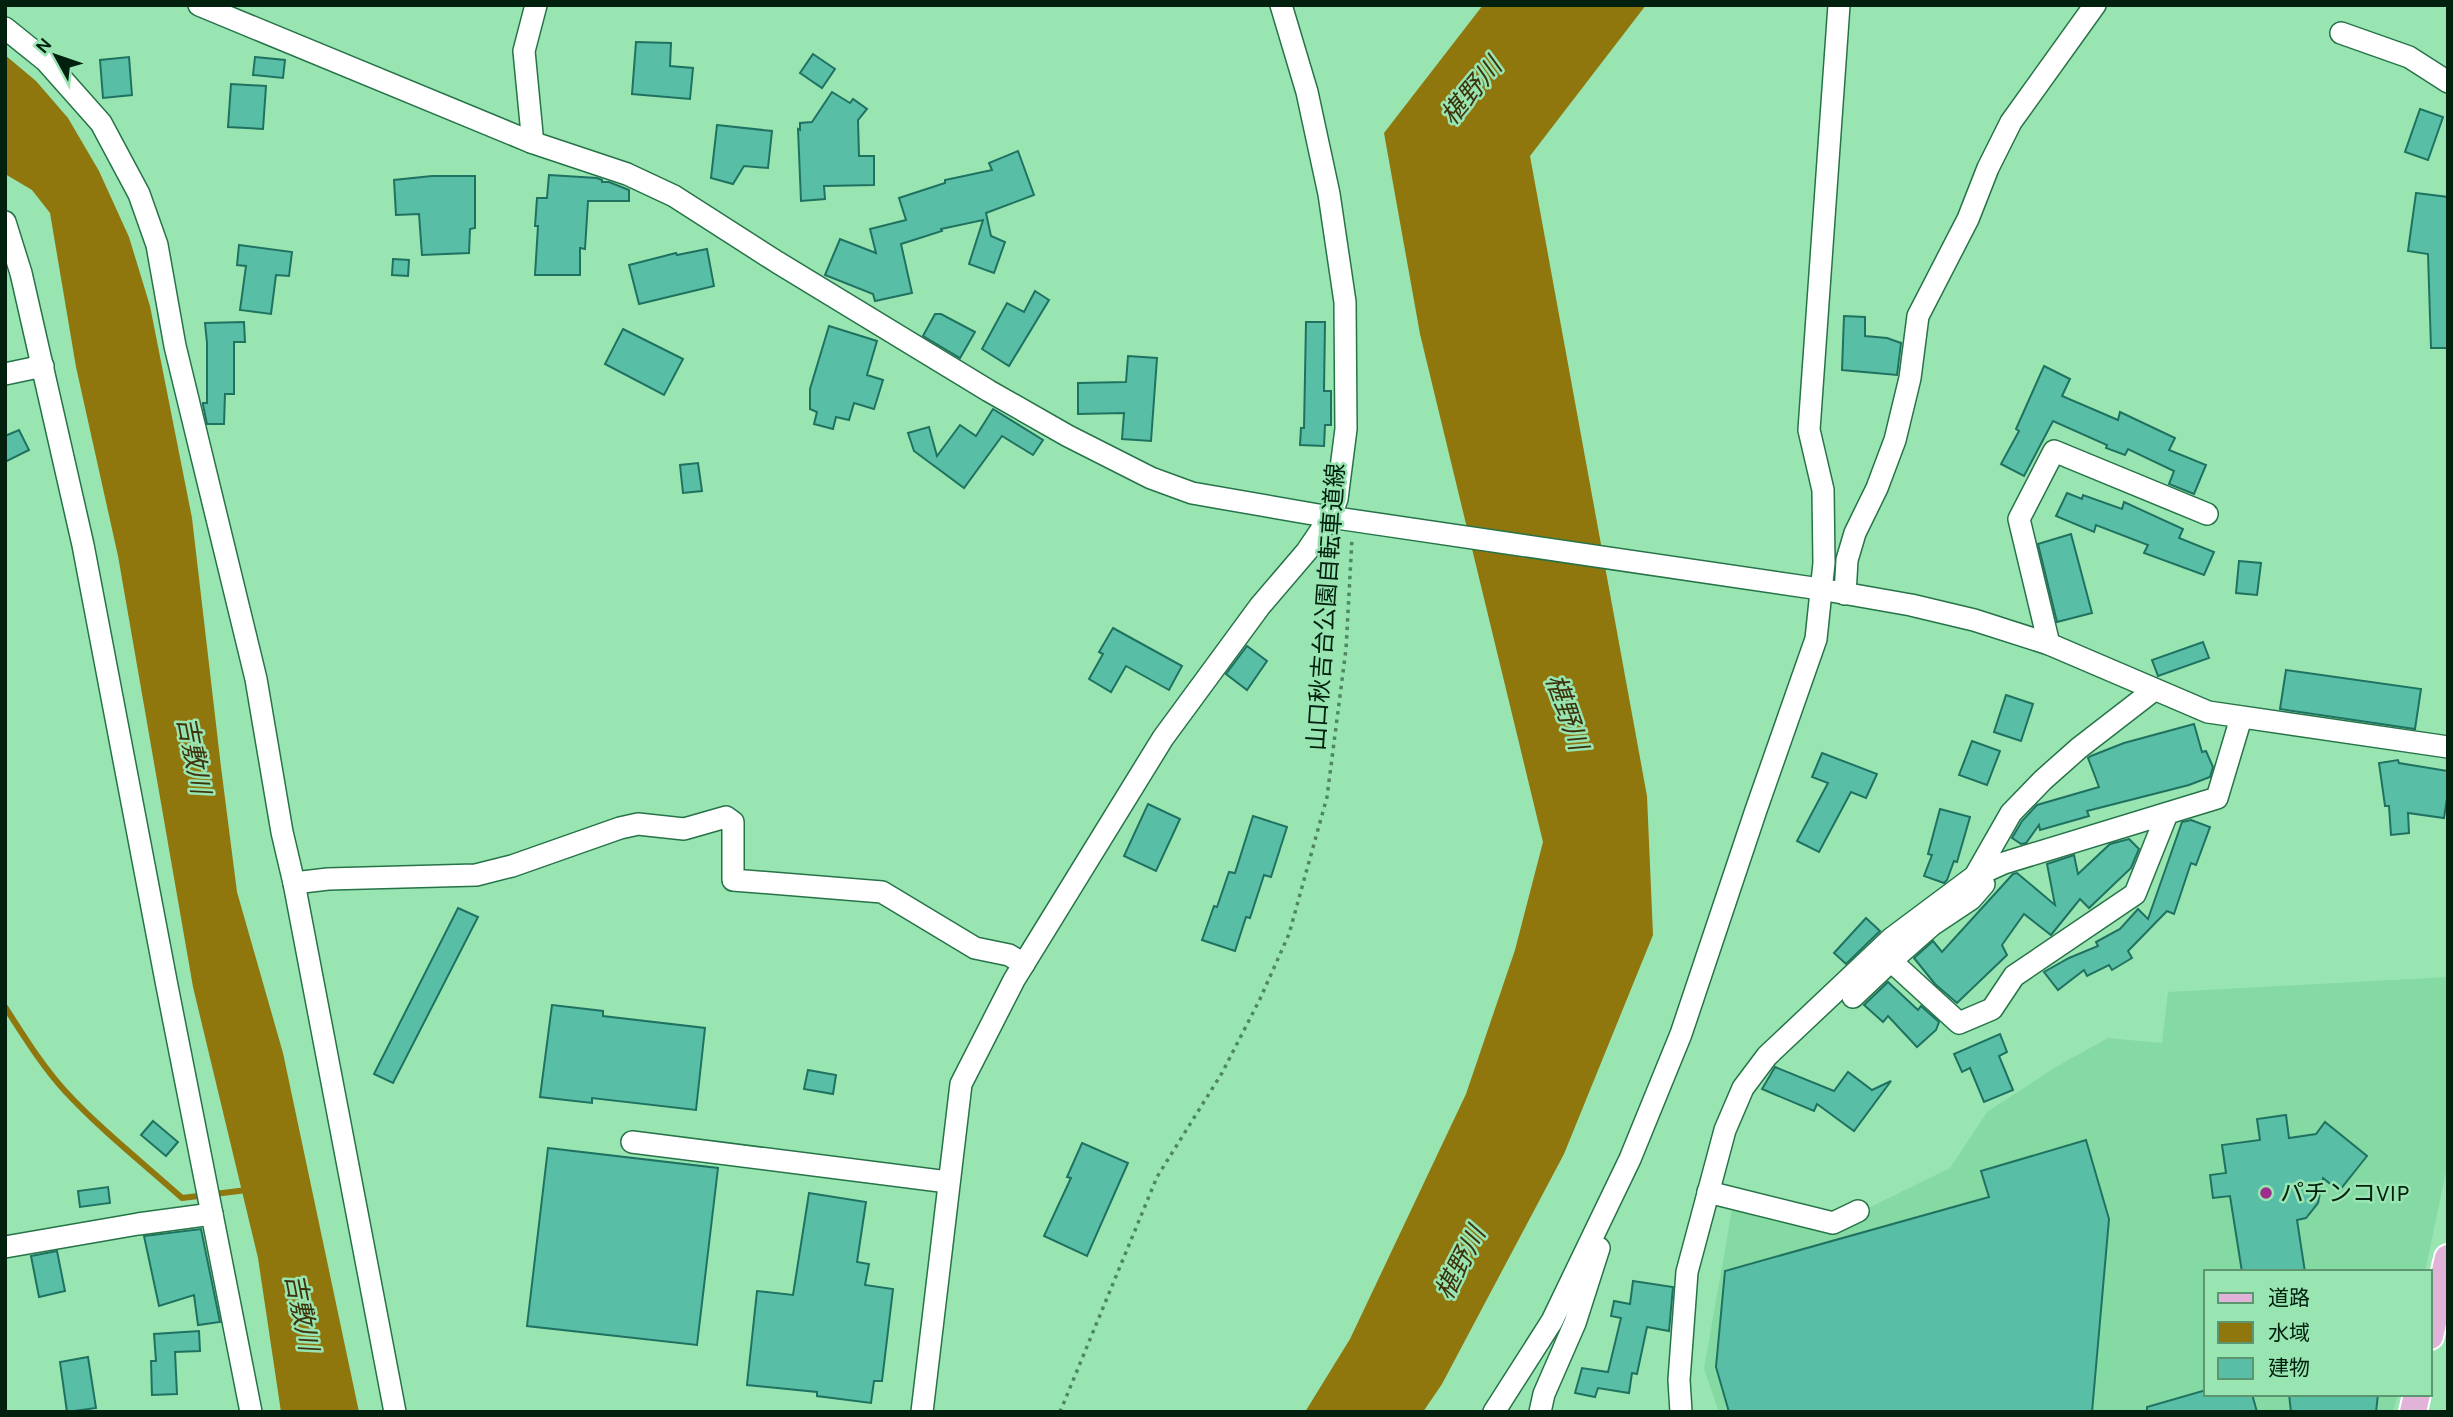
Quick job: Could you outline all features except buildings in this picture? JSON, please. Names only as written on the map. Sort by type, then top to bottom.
[{"type":"main road","points":[[2432,1327],[2448,1258]]},
{"type":"street","points":[[200,5],[531,142],[627,174],[674,196],[989,391],[1068,436],[1151,478],[1192,493],[1330,517],[1820,589],[1911,605],[1974,620],[2077,654],[2208,712],[2448,747]]},
{"type":"street","points":[[531,142],[524,51],[536,5]]},
{"type":"street","points":[[922,1412],[961,1084],[1019,972],[1163,738],[1259,606],[1307,551],[1330,517],[1337,499],[1346,429],[1345,302],[1329,194],[1307,92],[1281,5]]},
{"type":"street","points":[[1494,1412],[1552,1321],[1616,1189],[1681,1034],[1816,639],[1824,563],[1823,489],[1809,430],[1839,5]]},
{"type":"street","points":[[1845,594],[1847,560],[1855,533],[1877,488],[1895,440],[1910,377],[1918,316],[1968,219],[1988,168],[2011,122],[2095,5]]},
{"type":"street","points":[[5,28],[46,61],[101,123],[139,194],[157,244],[176,346],[256,679],[282,832],[295,883],[395,1412]]},
{"type":"street","points":[[2341,33],[2409,57],[2448,82]]},
{"type":"street","points":[[5,222],[12,240],[43,366],[83,545],[251,1412]]},
{"type":"street","points":[[5,373],[43,366]]},
{"type":"street","points":[[2049,644],[2019,519],[2054,451],[2207,514]]},
{"type":"street","points":[[1975,876],[2011,813],[2042,780],[2154,690]]},
{"type":"street","points":[[1681,1412],[1679,1380],[1688,1272],[1729,1120],[1743,1088],[1766,1056],[1892,938],[1975,876],[2004,863],[2217,798],[2241,718]]},
{"type":"street","points":[[1891,961],[1959,1023],[1992,1009],[2014,976],[2135,894],[2167,814]]},
{"type":"street","points":[[295,883],[328,879],[476,875],[512,866],[620,828],[638,824],[684,829],[726,817],[733,822],[733,880],[882,892],[975,948],[1009,955],[1019,972]]},
{"type":"street","points":[[1853,997],[1932,925],[1971,899],[1984,884],[1975,876]]},
{"type":"street","points":[[632,1142],[948,1182]]},
{"type":"street","points":[[1540,1412],[1544,1394],[1576,1323],[1616,1189]]},
{"type":"street","points":[[1708,1192],[1833,1223],[1858,1211]]},
{"type":"street","points":[[5,1247],[212,1211]]},
{"type":"path","name":"山口秋吉台公園自転車道線","points":[[1059,1412],[1157,1177],[1222,1073],[1289,934],[1327,797],[1346,649],[1353,520]]},
{"type":"shaded area","points":[[2448,977],[2448,1162],[2425,1270],[2204,1270],[2204,1396],[2397,1396],[2393,1412],[1719,1412],[1704,1369],[1733,1204],[1807,1229],[1834,1225],[1950,1168],[1987,1112],[2056,1067],[2108,1038],[2162,1043],[2168,992]]},
{"type":"water","name":"椹野川","points":[[1483,5],[1646,5],[1530,156],[1647,796],[1653,935],[1564,1154],[1442,1384],[1423,1412],[1305,1412],[1350,1339],[1466,1094],[1515,950],[1543,842],[1420,334],[1384,133]]},
{"type":"water","name":"吉敷川","points":[[5,55],[36,81],[68,118],[99,171],[129,237],[150,306],[192,518],[237,892],[283,1053],[359,1412],[281,1412],[258,1258],[193,987],[118,556],[76,367],[50,213],[32,190],[5,174]]},
{"type":"waterway","points":[[5,1007],[65,1091],[182,1198],[247,1190]]},
{"type":"place","name":"パチンコVIP","points":[[2266,1193]]}]
